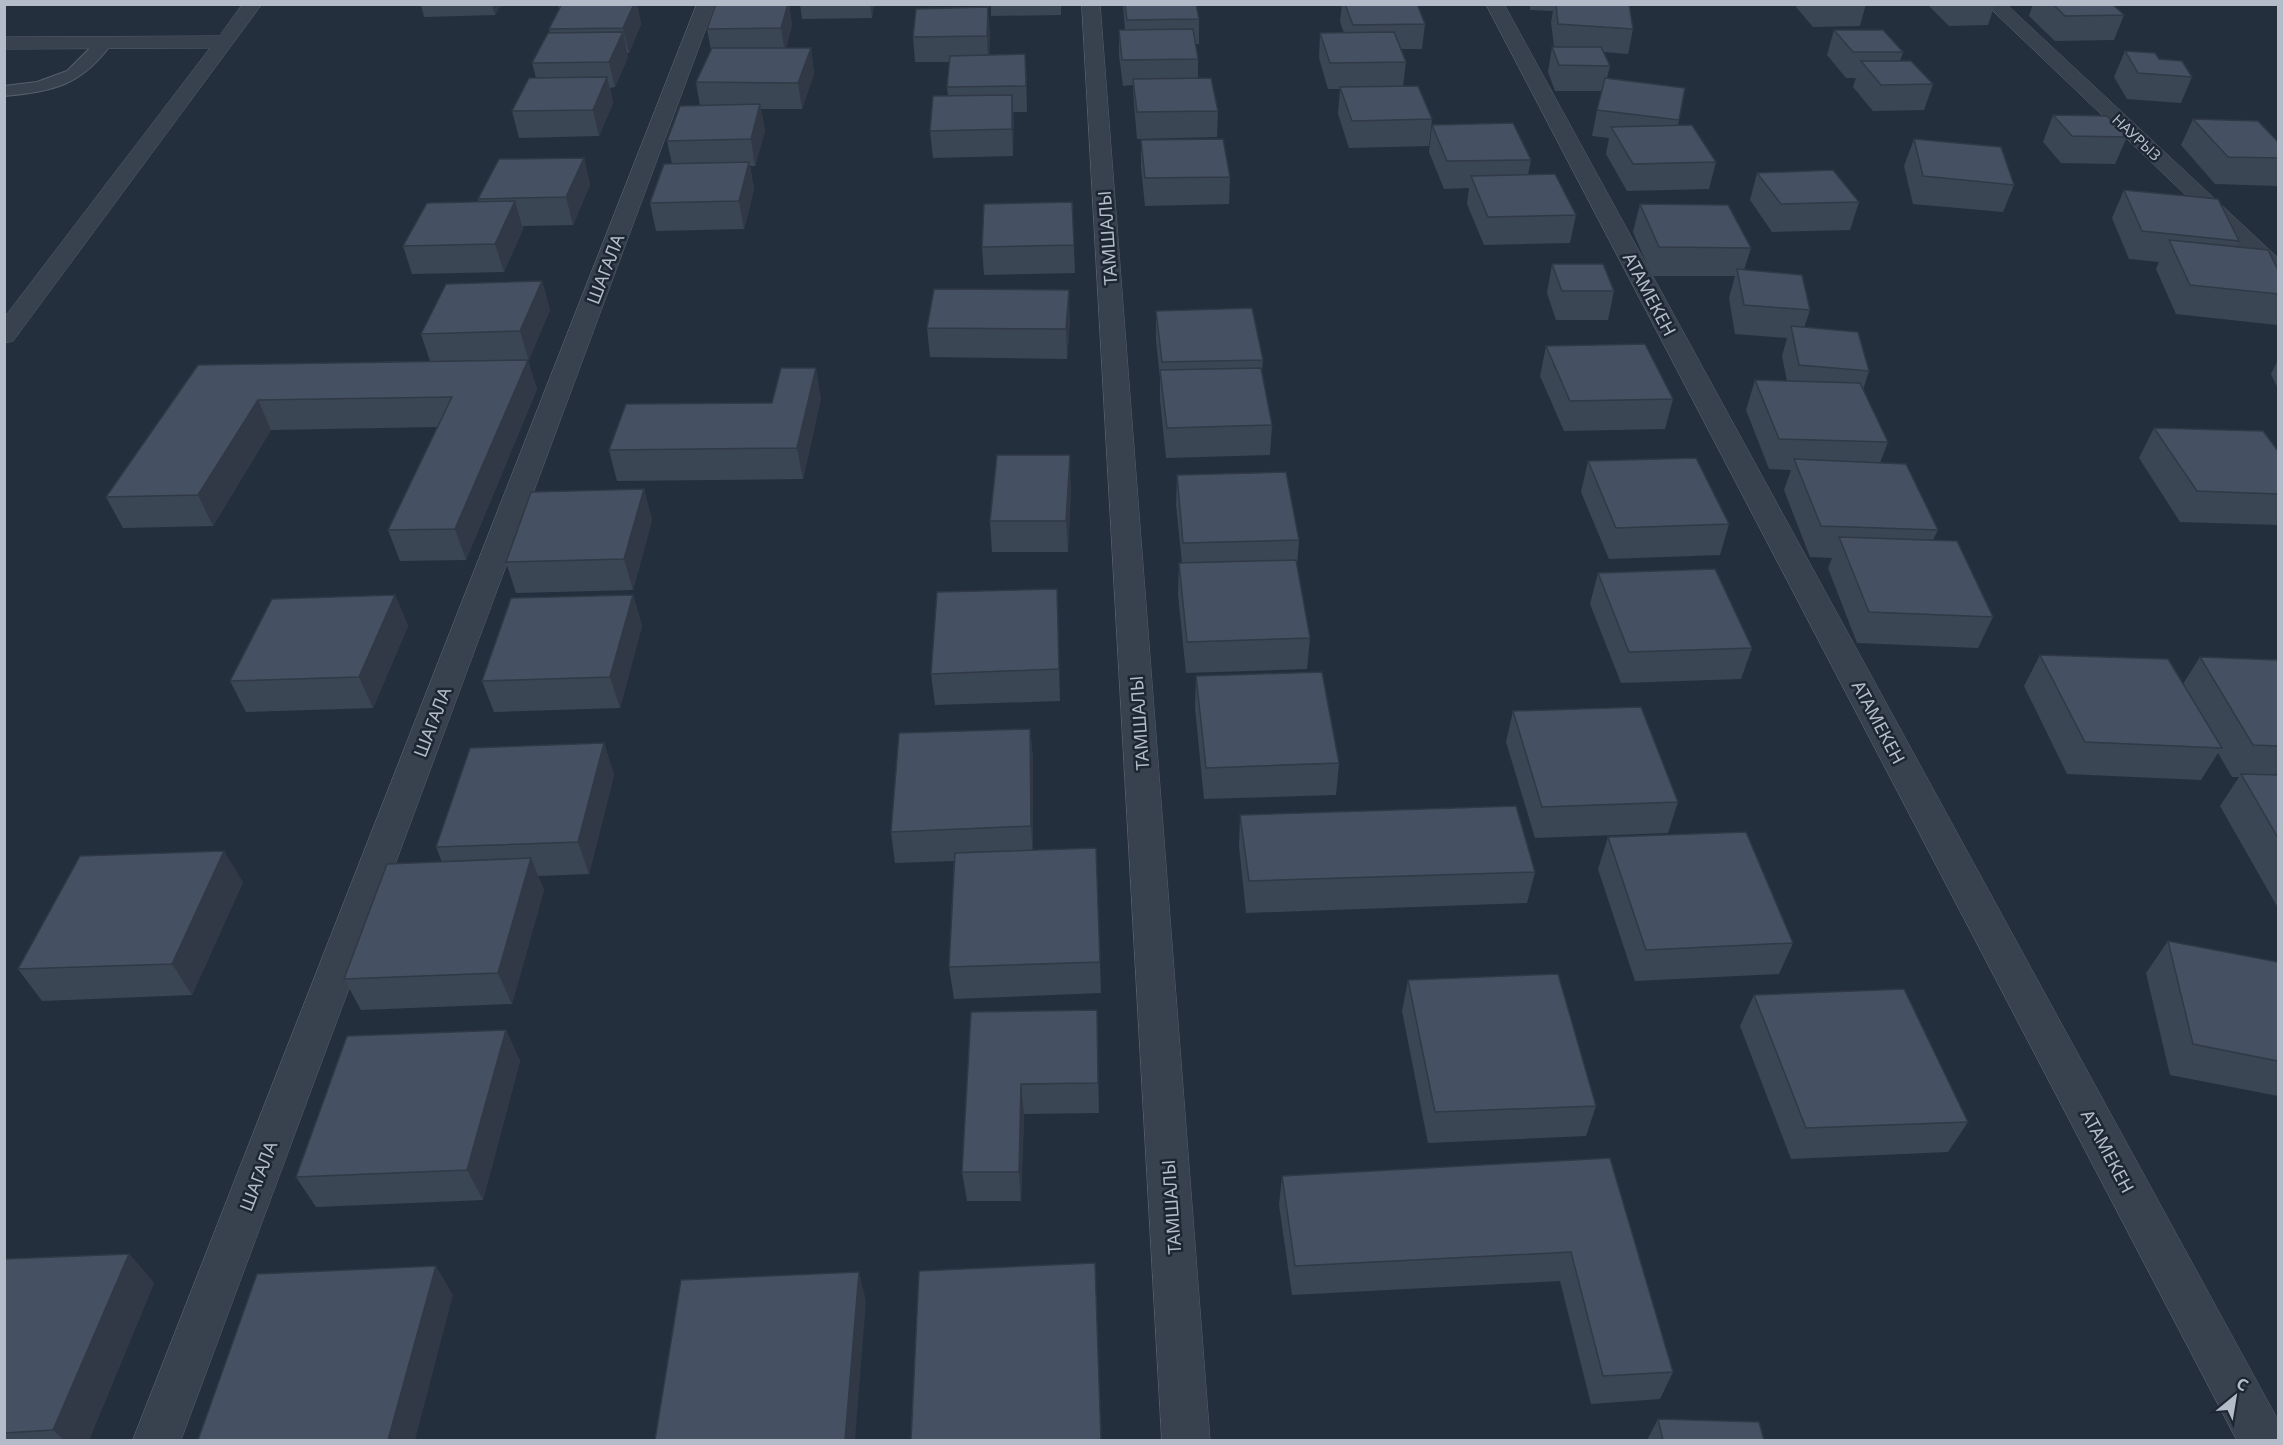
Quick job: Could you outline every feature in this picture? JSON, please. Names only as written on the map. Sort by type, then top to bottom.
[{"type":"street","points":[[4,336],[253,4]]},
{"type":"street","name":"ШАГАЛА","points":[[157,1440],[706,4]]},
{"type":"street","name":"ТАМШАЛЫ","points":[[1091,4],[1186,1440]]},
{"type":"street","name":"АТАМЕКЕН","points":[[1495,4],[2263,1440]]},
{"type":"street","name":"НАУРЫЗ","points":[[1995,4],[2278,270]]},
{"type":"street","points":[[4,43],[224,42]]},
{"type":"lane","points":[[4,92],[39,87],[73,75],[104,43]]},
{"type":"building","points":[[562,4],[634,4],[623,28],[549,29]]},
{"type":"building","points":[[716,4],[788,4],[781,28],[707,29]]},
{"type":"building","points":[[1125,4],[1196,4],[1199,19],[1127,20]]},
{"type":"building","points":[[1345,4],[1417,4],[1425,24],[1353,25]]},
{"type":"building","points":[[1556,4],[1629,4],[1633,29],[1558,24]]},
{"type":"building","points":[[2053,4],[2112,4],[2124,15],[2065,16]]},
{"type":"building","points":[[988,7],[987,36],[913,37],[916,9]]},
{"type":"building","points":[[1193,29],[1198,59],[1122,60],[1119,30]]},
{"type":"building","points":[[1834,30],[1883,30],[1903,52],[1853,52]]},
{"type":"building","points":[[623,32],[609,62],[532,63],[548,33]]},
{"type":"building","points":[[1394,32],[1406,62],[1330,63],[1320,33]]},
{"type":"building","points":[[1552,47],[1601,47],[1610,66],[1559,65]]},
{"type":"building","points":[[712,48],[811,48],[798,83],[696,82]]},
{"type":"building","points":[[2125,51],[2155,53],[2159,59],[2182,61],[2192,77],[2138,73]]},
{"type":"building","points":[[1025,54],[1026,86],[947,87],[950,56]]},
{"type":"building","points":[[1861,61],[1911,61],[1933,84],[1881,85]]},
{"type":"building","points":[[607,77],[593,110],[512,111],[529,78]]},
{"type":"building","points":[[1211,78],[1218,111],[1137,112],[1133,79]]},
{"type":"building","points":[[1605,78],[1685,88],[1679,120],[1597,110]]},
{"type":"building","points":[[1418,86],[1432,119],[1352,121],[1340,87]]},
{"type":"building","points":[[1012,95],[1012,129],[930,131],[933,96]]},
{"type":"building","points":[[760,104],[751,139],[667,141],[680,106]]},
{"type":"building","points":[[2053,115],[2107,116],[2127,137],[2072,136]]},
{"type":"building","points":[[2193,119],[2258,121],[2278,142],[2278,158],[2228,157]]},
{"type":"building","points":[[1513,123],[1531,160],[1447,161],[1432,125]]},
{"type":"building","points":[[1692,125],[1716,162],[1633,164],[1611,127]]},
{"type":"building","points":[[1223,139],[1230,177],[1145,178],[1141,140]]},
{"type":"building","points":[[1914,139],[2001,147],[2014,185],[1923,176]]},
{"type":"building","points":[[584,158],[566,197],[478,199],[499,159]]},
{"type":"building","points":[[749,162],[739,201],[650,203],[664,164]]},
{"type":"building","points":[[1833,170],[1859,202],[1781,204],[1757,173]]},
{"type":"building","points":[[1555,174],[1576,215],[1488,217],[1471,176]]},
{"type":"building","points":[[2124,190],[2218,199],[2239,241],[2142,231]]},
{"type":"building","points":[[515,201],[495,244],[403,246],[427,203]]},
{"type":"building","points":[[1072,202],[1074,245],[982,247],[984,204]]},
{"type":"building","points":[[1640,204],[1728,205],[1751,248],[1659,247]]},
{"type":"building","points":[[2169,240],[2268,250],[2278,270],[2278,294],[2190,285]]},
{"type":"building","points":[[1552,264],[1603,264],[1614,291],[1562,291]]},
{"type":"building","points":[[1737,269],[1802,275],[1810,310],[1744,305]]},
{"type":"building","points":[[542,281],[520,331],[421,334],[446,284]]},
{"type":"building","points":[[934,289],[1069,290],[1066,329],[927,328]]},
{"type":"building","points":[[1252,308],[1263,360],[1162,362],[1156,311]]},
{"type":"building","points":[[1791,326],[1858,332],[1869,371],[1799,365]]},
{"type":"building","points":[[1645,344],[1673,399],[1570,401],[1546,346]]},
{"type":"building","points":[[528,360],[455,529],[388,530],[452,397],[258,400],[198,495],[106,497],[198,365]]},
{"type":"building","points":[[781,368],[816,368],[797,448],[609,450],[626,404],[772,403]]},
{"type":"building","points":[[1261,368],[1272,425],[1167,428],[1160,370]]},
{"type":"building","points":[[1755,380],[1860,383],[1888,442],[1779,439]]},
{"type":"building","points":[[2154,428],[2263,431],[2278,451],[2278,494],[2197,491]]},
{"type":"building","points":[[997,455],[1070,455],[1066,521],[990,521]]},
{"type":"building","points":[[1696,458],[1729,524],[1616,528],[1588,461]]},
{"type":"building","points":[[1794,459],[1906,464],[1938,530],[1821,526]]},
{"type":"building","points":[[1286,472],[1299,540],[1183,543],[1177,475]]},
{"type":"building","points":[[644,489],[624,559],[506,562],[531,492]]},
{"type":"building","points":[[1839,537],[1957,541],[1993,617],[1869,612]]},
{"type":"building","points":[[1296,560],[1310,638],[1187,642],[1179,563]]},
{"type":"building","points":[[1715,569],[1752,648],[1629,652],[1598,573]]},
{"type":"building","points":[[1057,589],[1059,669],[931,674],[937,592]]},
{"type":"building","points":[[395,595],[359,677],[230,681],[272,599]]},
{"type":"building","points":[[633,595],[610,677],[482,681],[511,598]]},
{"type":"building","points":[[2040,655],[2168,659],[2222,748],[2085,742]]},
{"type":"building","points":[[2200,657],[2278,660],[2278,746],[2253,745]]},
{"type":"building","points":[[1322,672],[1339,763],[1206,768],[1196,676]]},
{"type":"building","points":[[1641,707],[1678,802],[1542,807],[1513,711]]},
{"type":"building","points":[[1030,729],[1031,826],[891,832],[899,733]]},
{"type":"building","points":[[604,743],[578,842],[436,847],[470,748]]},
{"type":"building","points":[[2241,774],[2278,775],[2278,838]]},
{"type":"building","points":[[1516,806],[1535,872],[1249,881],[1240,815]]},
{"type":"building","points":[[1746,832],[1793,943],[1646,950],[1608,837]]},
{"type":"building","points":[[1096,848],[1100,962],[949,967],[955,853]]},
{"type":"building","points":[[224,851],[172,964],[18,969],[80,856]]},
{"type":"building","points":[[531,858],[498,973],[344,979],[387,864]]},
{"type":"building","points":[[2168,941],[2278,962],[2278,1061],[2193,1044]]},
{"type":"building","points":[[1558,974],[1596,1106],[1435,1112],[1408,980]]},
{"type":"building","points":[[1904,989],[1968,1122],[1806,1128],[1754,995]]},
{"type":"building","points":[[1097,1010],[1098,1083],[1021,1084],[1019,1172],[962,1172],[971,1012]]},
{"type":"building","points":[[506,1030],[467,1170],[296,1177],[347,1036]]},
{"type":"building","points":[[1610,1158],[1673,1372],[1603,1376],[1571,1252],[1295,1266],[1282,1176]]},
{"type":"building","points":[[129,1254],[53,1430],[4,1433],[4,1259]]},
{"type":"building","points":[[1095,1263],[1101,1440],[911,1440],[919,1271]]},
{"type":"building","points":[[436,1266],[388,1440],[198,1440],[257,1274]]},
{"type":"building","points":[[859,1272],[845,1440],[655,1440],[681,1280]]},
{"type":"building","points":[[1658,1419],[1759,1422],[1764,1440],[1663,1440]]}]
